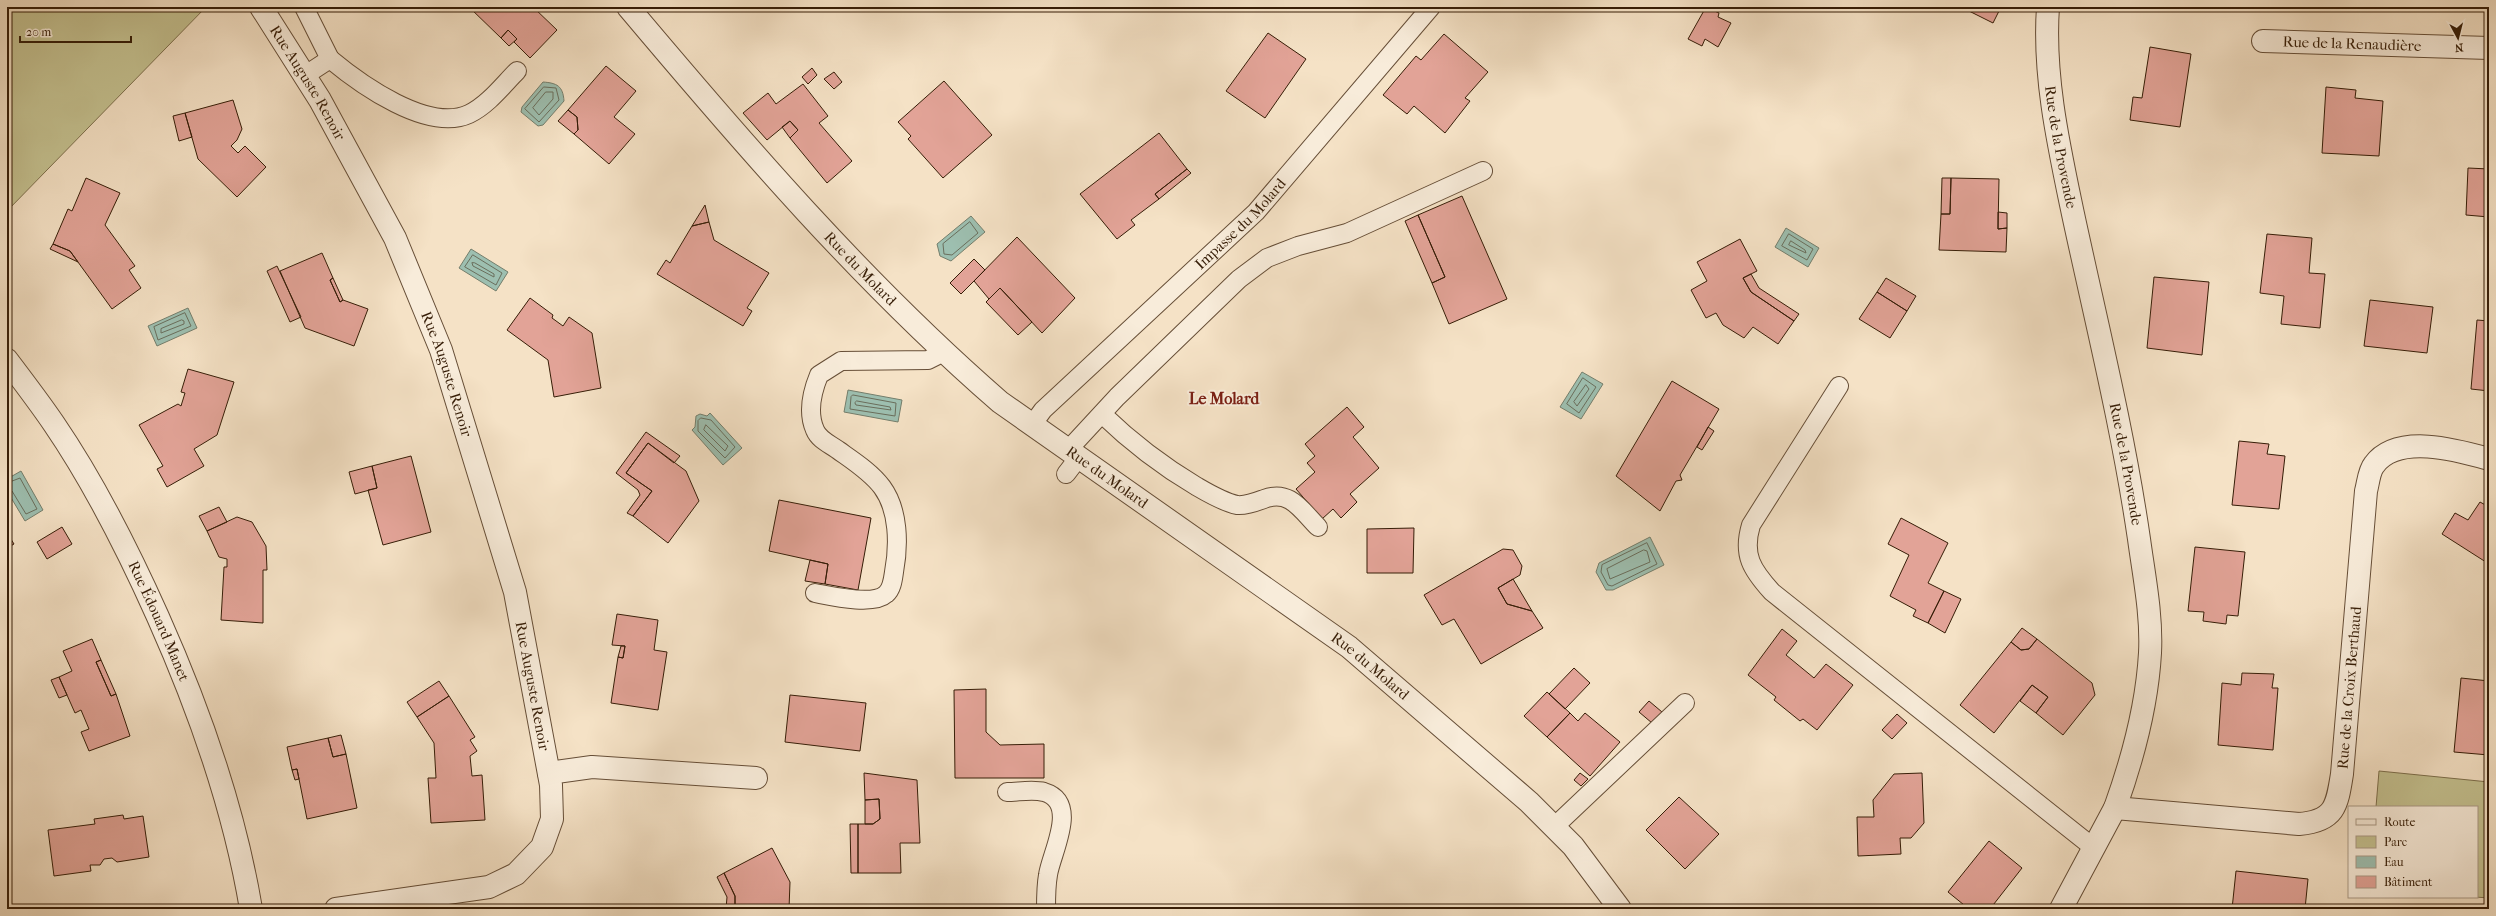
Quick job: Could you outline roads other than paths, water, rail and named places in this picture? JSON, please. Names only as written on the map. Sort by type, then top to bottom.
[{"type":"street","name":"Rue Auguste Renoir","points":[[261,7],[304,76],[395,238],[441,350],[515,592],[549,773],[552,819],[542,847],[516,874],[489,887],[336,909]]},
{"type":"street","name":"Rue du Molard","points":[[628,7],[722,119],[860,271],[942,350],[1000,402],[1032,425],[1071,461],[1349,647],[1529,802],[1573,846],[1620,909]]},
{"type":"street","name":"Rue de la Provende","points":[[2048,7],[2046,29],[2049,67],[2061,156],[2133,496],[2147,596],[2150,651],[2146,692],[2129,766],[2115,808],[2061,909]]},
{"type":"street","name":"Rue de la Renaudière","points":[[2263,41],[2489,48]]},
{"type":"street","name":"Rue Édouard Manet","points":[[7,360],[54,424],[125,543],[186,680],[221,780],[244,866],[251,909]]},
{"type":"street","name":"Rue de la Croix Berthaud","points":[[2115,808],[2299,824],[2317,823],[2331,814],[2338,801],[2342,774],[2366,491],[2373,466],[2387,452],[2419,446],[2459,451],[2489,460]]},
{"type":"street","points":[[549,773],[592,767],[756,778]]},
{"type":"lane","points":[[304,7],[330,59],[368,89],[422,114],[440,117],[458,117],[469,114],[481,106],[517,71]]},
{"type":"lane","name":"Impasse du Molard","points":[[1032,425],[1043,410],[1272,195],[1431,7]]},
{"type":"lane","points":[[304,76],[330,59]]},
{"type":"lane","points":[[1071,461],[1102,414],[1240,280],[1267,258],[1298,246],[1347,233],[1484,171]]},
{"type":"lane","points":[[815,593],[864,600],[877,599],[886,594],[892,584],[897,554],[896,529],[890,503],[882,487],[864,470],[822,439],[815,431],[811,400],[819,374],[841,361],[928,360],[936,356],[942,350]]},
{"type":"lane","points":[[1839,386],[1751,525],[1746,540],[1749,558],[1757,576],[1772,592],[2094,848]]},
{"type":"lane","points":[[1102,414],[1136,446],[1162,466],[1213,495],[1238,505],[1253,503],[1274,495],[1283,496],[1291,500],[1318,527]]},
{"type":"lane","points":[[1554,827],[1685,703]]},
{"type":"lane","points":[[1007,792],[1043,792],[1053,796],[1059,806],[1061,833],[1048,874],[1046,909]]},
{"type":"water","points":[[543,82],[556,84],[561,89],[564,101],[543,125],[538,126],[521,112],[522,107]]},
{"type":"water","points":[[971,216],[985,232],[951,261],[940,256],[937,244]]},
{"type":"water","points":[[1786,228],[1819,248],[1808,267],[1775,247]]},
{"type":"water","points":[[471,249],[508,272],[496,291],[459,268]]},
{"type":"water","points":[[188,308],[197,328],[157,346],[148,326]]},
{"type":"water","points":[[1582,372],[1603,384],[1581,419],[1560,407]]},
{"type":"water","points":[[848,390],[902,400],[898,422],[844,412]]},
{"type":"water","points":[[710,413],[742,448],[723,465],[692,430],[695,427],[696,416],[700,414],[707,416]]},
{"type":"water","points":[[21,471],[43,510],[25,521],[7,491],[7,479]]},
{"type":"water","points":[[1650,537],[1664,565],[1613,590],[1606,590],[1596,572],[1599,563]]},
{"type":"district","name":"Le Molard","points":[[1224,398]]}]
